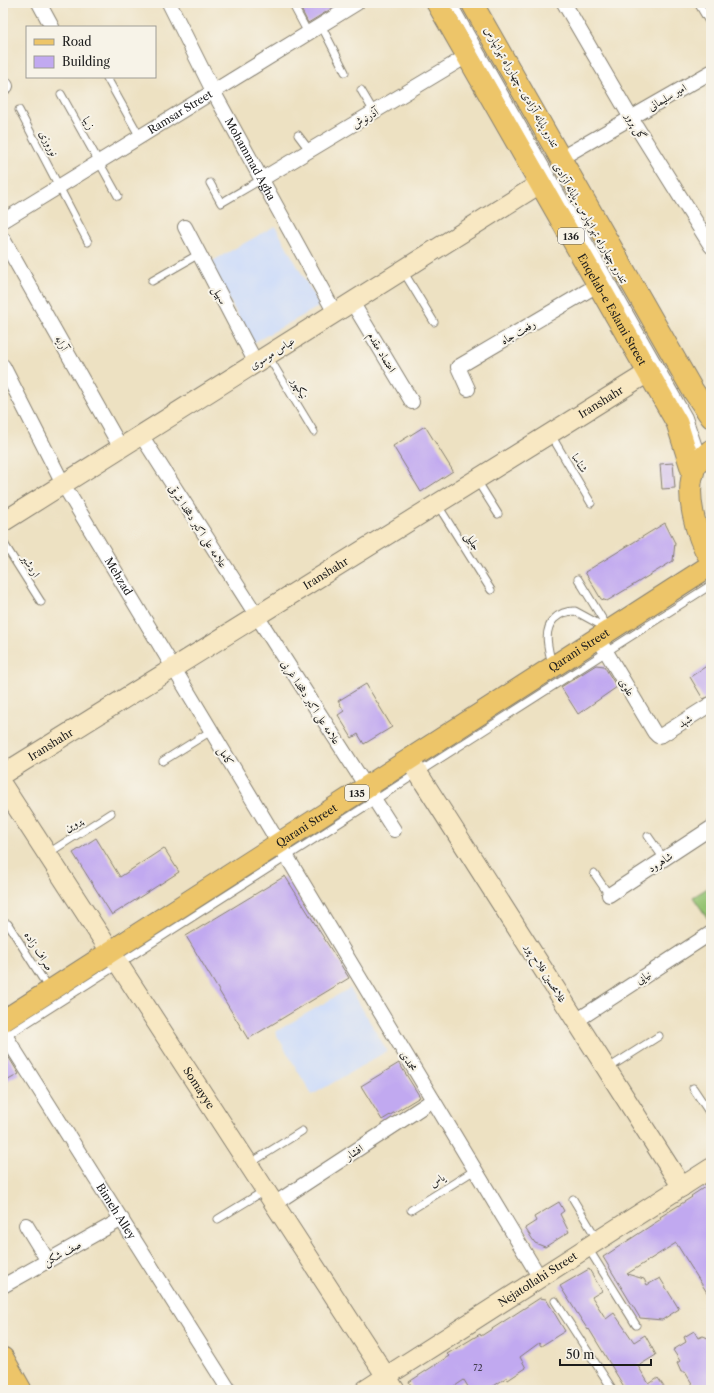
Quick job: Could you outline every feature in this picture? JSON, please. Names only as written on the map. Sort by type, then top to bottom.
[{"type":"main road","name":"Enqelab-e Eslami Street","points":[[437,3],[541,183],[608,280],[649,372],[677,423],[702,460]]},
{"type":"main road","name":"136","points":[[472,3],[692,388],[711,418]]},
{"type":"main road","name":"عباس موسوی","points":[[3,522],[541,183]]},
{"type":"main road","name":"Iranshahr","points":[[3,774],[649,372]]},
{"type":"main road","points":[[702,460],[691,492],[695,520],[702,544],[711,560]]},
{"type":"main road","name":"Qarani Street","points":[[4,1032],[50,990],[114,958],[414,766],[552,667],[605,640],[711,565]]},
{"type":"main road","name":"غلامحسین فلاح‌ پور","points":[[414,766],[682,1187]]},
{"type":"main road","name":"Somayye","points":[[3,786],[390,1383]]},
{"type":"main road","name":"Nejatollahi Street","points":[[365,1390],[390,1383],[540,1278],[711,1168]]},
{"type":"main road","points":[[3,1358],[21,1390]]},
{"type":"street","points":[[39,3],[51,26]]},
{"type":"street","name":"Mohammad Agha","points":[[169,3],[213,91],[336,313]]},
{"type":"street","name":"Ramsar Street","points":[[3,221],[357,3]]},
{"type":"street","name":"گل پرور","points":[[564,3],[631,118],[711,246]]},
{"type":"street","name":"آذرنوش","points":[[262,179],[468,56]]},
{"type":"street","name":"امیر سلیمانی","points":[[561,158],[711,72]]},
{"type":"street","points":[[3,82],[6,86],[3,88]]},
{"type":"street","name":"سهیل","points":[[185,227],[199,254],[262,359]]},
{"type":"street","name":"آرایه","points":[[3,239],[121,448]]},
{"type":"street","name":"رفعت جاه","points":[[468,390],[458,367],[608,280]]},
{"type":"street","name":"اعتماد مقدم","points":[[352,302],[412,402]]},
{"type":"street","name":"Mehzad","points":[[3,366],[63,484],[173,668]]},
{"type":"street","name":"علامه علی اکبر دهخدا شرقی","points":[[141,435],[256,616]]},
{"type":"street","name":"علامه علی اکبر دهخدا غربی","points":[[256,616],[394,830]]},
{"type":"street","name":"علوی","points":[[605,640],[654,732],[658,736]]},
{"type":"street","name":"کامل","points":[[173,668],[283,850]]},
{"type":"street","name":"شهد","points":[[658,736],[662,735],[711,704]]},
{"type":"street","name":"شاهرود","points":[[609,895],[711,828]]},
{"type":"street","name":"محمدی","points":[[283,850],[540,1278]]},
{"type":"street","name":"نیایی","points":[[576,1021],[711,933]]},
{"type":"street","name":"Bimeh Alley","points":[[4,1032],[229,1390]]},
{"type":"street","name":"افشار","points":[[270,1197],[433,1100]]},
{"type":"street","name":"صف شکن","points":[[3,1286],[122,1219]]},
{"type":"street","points":[[26,1225],[48,1261]]},
{"type":"lane","points":[[292,3],[308,33]]},
{"type":"lane","name":"تندرو چهارراه تهرانپارس ـ پایانه آزادی","points":[[453,3],[688,416],[702,460]]},
{"type":"lane","name":"تندرو پایانه آزادی ـ چهارراه تهرانپارس","points":[[461,3],[608,280]]},
{"type":"lane","points":[[698,3],[711,25]]},
{"type":"lane","points":[[321,25],[345,72]]},
{"type":"lane","points":[[107,78],[140,137]]},
{"type":"lane","points":[[361,90],[374,112]]},
{"type":"lane","name":"زیبا","points":[[61,94],[118,196]]},
{"type":"lane","name":"نوروزی","points":[[19,110],[88,242]]},
{"type":"lane","points":[[298,135],[310,151]]},
{"type":"lane","points":[[210,183],[221,203],[262,179]]},
{"type":"lane","points":[[152,281],[199,254]]},
{"type":"lane","points":[[402,271],[434,322]]},
{"type":"lane","name":"نیکپور","points":[[262,359],[314,432]]},
{"type":"lane","name":"شناسا","points":[[550,433],[591,503]]},
{"type":"lane","points":[[476,479],[498,514]]},
{"type":"lane","name":"جلیلی","points":[[437,503],[491,590]]},
{"type":"lane","name":"اردشیر","points":[[3,542],[41,602]]},
{"type":"lane","points":[[578,579],[605,640]]},
{"type":"lane","points":[[414,766],[605,640],[711,585]]},
{"type":"lane","points":[[552,667],[547,629],[558,615],[568,611],[575,611],[605,640]]},
{"type":"lane","points":[[163,761],[211,731]]},
{"type":"lane","name":"پروین","points":[[47,854],[111,813]]},
{"type":"lane","points":[[648,836],[664,859]]},
{"type":"lane","points":[[594,872],[609,895]]},
{"type":"lane","name":"صراف زاده","points":[[8,924],[50,990]]},
{"type":"lane","points":[[4,1032],[114,958]]},
{"type":"lane","points":[[607,1069],[659,1036]]},
{"type":"lane","points":[[694,1088],[711,1115]]},
{"type":"lane","points":[[249,1164],[302,1131]]},
{"type":"lane","name":"یاس","points":[[411,1210],[475,1170]]},
{"type":"lane","points":[[218,1219],[270,1197]]},
{"type":"lane","points":[[573,1199],[593,1244],[636,1325]]},
{"type":"lane","points":[[555,1301],[613,1390]]},
{"type":"lane","points":[[3,1382],[8,1390]]},
{"type":"shaded area","points":[[275,226],[320,306],[253,343],[209,263]]},
{"type":"shaded area","points":[[350,988],[387,1051],[312,1095],[275,1032]]},
{"type":"green space","points":[[711,886],[711,921],[710,922],[693,897]]},
{"type":"building","points":[[298,3],[341,3],[308,23]]},
{"type":"building","points":[[425,426],[453,471],[421,492],[393,446]]},
{"type":"building","points":[[673,463],[675,488],[662,489],[660,464]]},
{"type":"building","points":[[665,523],[675,543],[673,561],[607,601],[601,599],[585,572]]},
{"type":"building","points":[[711,663],[711,696],[703,699],[690,677]]},
{"type":"building","points":[[596,665],[604,666],[617,687],[578,714],[561,687]]},
{"type":"building","points":[[366,684],[392,727],[364,744],[358,734],[352,738],[338,715],[344,711],[338,701]]},
{"type":"building","points":[[96,838],[120,877],[164,848],[179,872],[112,915],[73,853]]},
{"type":"building","points":[[285,876],[349,978],[248,1039],[186,936]]},
{"type":"building","points":[[3,1048],[19,1074],[3,1083]]},
{"type":"building","points":[[399,1063],[420,1097],[382,1120],[361,1086]]},
{"type":"building","points":[[711,1183],[711,1299],[676,1243],[627,1274],[644,1279],[647,1285],[660,1278],[679,1309],[662,1320],[640,1318],[603,1257],[661,1219],[660,1217]]},
{"type":"building","points":[[559,1202],[564,1211],[560,1214],[569,1232],[545,1247],[535,1243],[525,1228],[536,1221],[534,1217]]},
{"type":"building","points":[[589,1269],[602,1291],[592,1297],[606,1319],[614,1313],[634,1342],[645,1335],[656,1355],[638,1366],[649,1384],[658,1378],[666,1390],[626,1390],[589,1329],[588,1330],[577,1313],[560,1286]]},
{"type":"building","points":[[540,1298],[546,1299],[565,1331],[541,1346],[539,1343],[520,1357],[526,1368],[508,1380],[507,1377],[488,1390],[470,1390],[464,1380],[449,1390],[414,1390],[409,1382],[449,1356],[447,1354],[480,1334],[481,1336]]},
{"type":"building","points":[[694,1331],[698,1338],[703,1336],[708,1338],[711,1343],[711,1390],[696,1390],[685,1372],[681,1372],[677,1363],[680,1361],[673,1350],[686,1342],[684,1337]]}]
